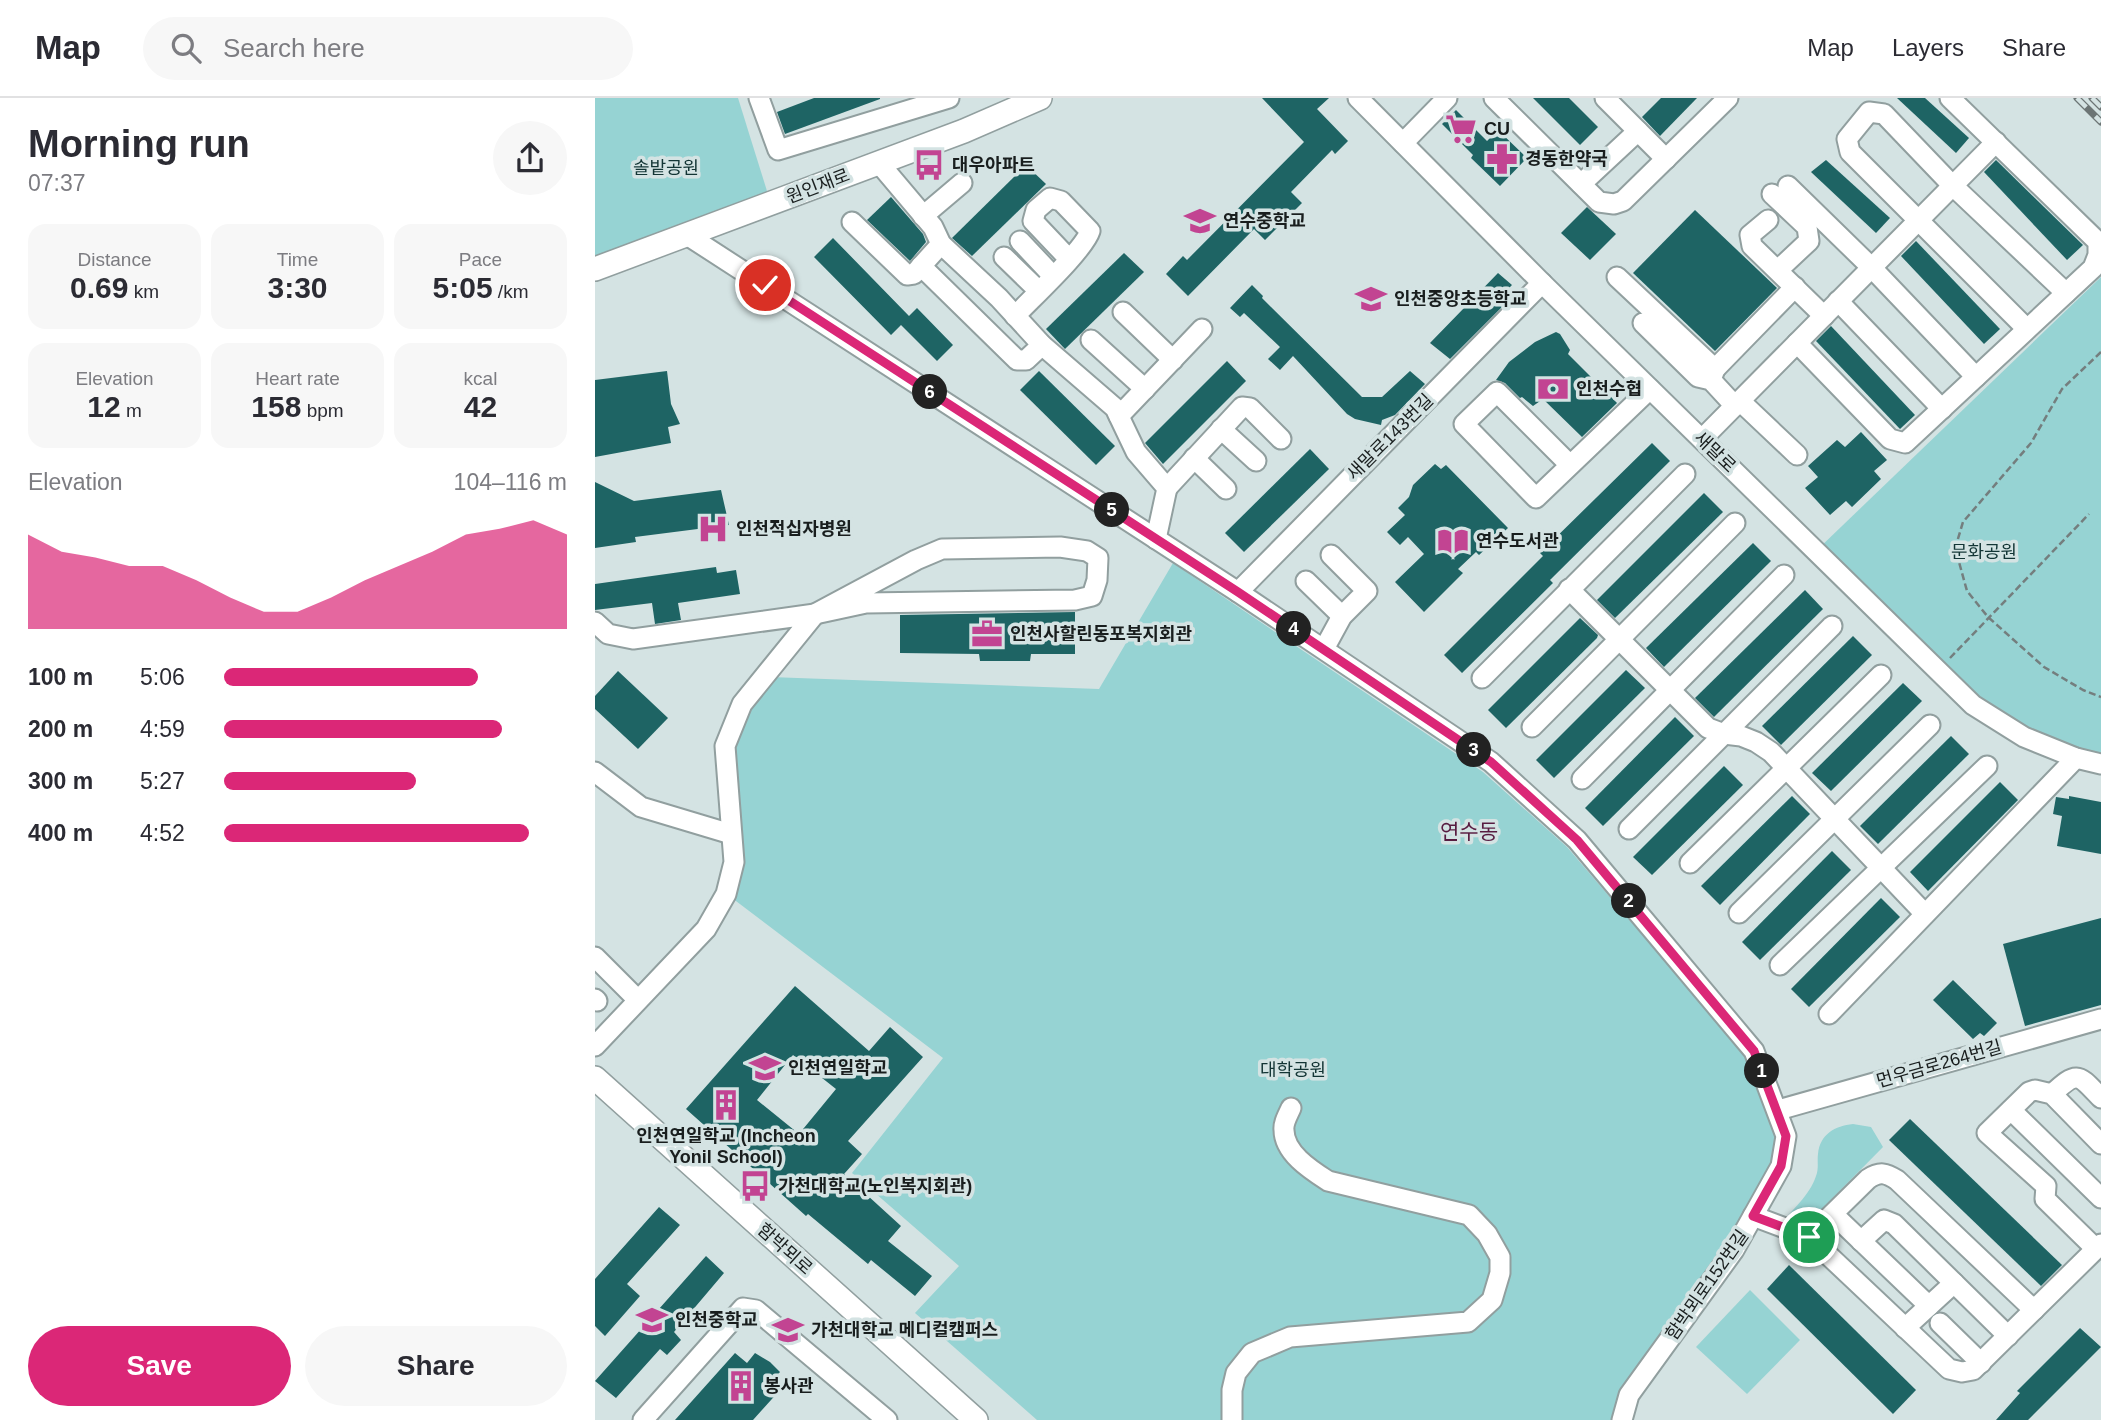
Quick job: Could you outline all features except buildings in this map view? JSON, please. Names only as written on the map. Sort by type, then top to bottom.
[{"type":"main road","name":"원인재로","points":[[595,270],[964,131],[1027,101]]},
{"type":"main road","name":"함박뫼로","points":[[595,1078],[976,1420]]},
{"type":"street","points":[[759,98],[778,150],[949,98]]},
{"type":"street","name":"새말로","points":[[1358,98],[1542,283],[1973,705],[2024,737],[2076,758],[2101,764]]},
{"type":"street","points":[[1403,143],[1447,98]]},
{"type":"street","points":[[1494,98],[1599,202],[1615,204],[1623,201],[1728,98]]},
{"type":"street","points":[[1797,343],[1890,439],[1905,443],[2093,268],[2098,255],[2098,242],[1950,98]]},
{"type":"street","points":[[1609,99],[1666,159]]},
{"type":"street","points":[[2027,330],[1850,152],[1847,139],[1870,111],[1884,114],[1952,185],[2066,293]]},
{"type":"street","points":[[1581,184],[1638,131]]},
{"type":"street","points":[[1702,439],[1996,142]]},
{"type":"street","points":[[879,163],[933,227],[941,244],[1042,345],[1115,408],[1136,452],[1167,488]]},
{"type":"street","points":[[923,216],[962,183]]},
{"type":"street","points":[[1778,270],[1809,241],[1807,227],[1780,190],[1871,267],[1976,377]]},
{"type":"street","points":[[1769,220],[1750,235],[1752,246],[1795,287],[1831,308],[1942,409]]},
{"type":"street","points":[[852,222],[907,275],[913,274],[941,244]]},
{"type":"street","name":"함박뫼로152번길","points":[[687,235],[1238,592],[1491,762],[1577,840],[1754,1051],[1786,1136],[1781,1166],[1734,1250],[1629,1395],[1622,1420]]},
{"type":"street","points":[[1020,241],[1053,276]]},
{"type":"street","points":[[1004,257],[1039,291]]},
{"type":"street","points":[[1015,316],[1069,259]]},
{"type":"street","points":[[921,266],[1017,360],[1025,360],[1042,345]]},
{"type":"street","points":[[1617,277],[1713,374],[1737,403],[1797,454]]},
{"type":"street","name":"새말로143번길","points":[[1238,592],[1542,283]]},
{"type":"street","points":[[1643,323],[1698,377],[1713,374],[1795,287]]},
{"type":"street","points":[[1123,312],[1173,360]]},
{"type":"street","points":[[1119,416],[1202,329]]},
{"type":"street","points":[[1091,340],[1145,389]]},
{"type":"street","points":[[1570,465],[1496,392],[1464,424],[1536,498],[1650,388]]},
{"type":"street","points":[[1156,539],[1167,488],[1242,407],[1250,408],[1281,439]]},
{"type":"street","points":[[1221,429],[1256,461]]},
{"type":"street","points":[[1194,458],[1226,489]]},
{"type":"street","points":[[1482,678],[1685,474]]},
{"type":"street","points":[[1532,727],[1735,523]]},
{"type":"street","points":[[595,622],[608,634],[633,639],[815,614],[866,603],[1075,600],[1092,596],[1097,580],[1098,558],[1087,551],[1060,547],[941,549],[815,614],[742,705],[725,746],[734,862],[726,894],[706,929],[595,1046]]},
{"type":"street","points":[[1324,649],[1342,616],[1367,591],[1331,555]]},
{"type":"street","points":[[1582,779],[1784,575]]},
{"type":"street","points":[[1306,581],[1342,616]]},
{"type":"street","points":[[1569,589],[1708,728],[1741,736],[1771,752],[1925,914]]},
{"type":"street","points":[[1629,830],[1832,626]]},
{"type":"street","points":[[1691,863],[1881,675]]},
{"type":"street","points":[[1739,913],[1930,724]]},
{"type":"street","points":[[1829,1014],[2076,758]]},
{"type":"street","points":[[1780,965],[1987,766]]},
{"type":"street","points":[[595,772],[641,807],[731,834]]},
{"type":"street","points":[[595,957],[638,1000]]},
{"type":"street","name":"먼우금로264번길","points":[[1778,1110],[2101,1019]]},
{"type":"street","points":[[2052,1094],[2069,1078],[2076,1077],[2084,1080],[2101,1098]]},
{"type":"street","points":[[1753,1216],[1809,1237],[1949,1369],[1962,1372],[1973,1370],[2098,1246],[2045,1199],[2046,1186],[1987,1133],[2029,1092],[2035,1090],[2052,1094],[2101,1144]]},
{"type":"street","points":[[1232,1420],[1232,1390],[1237,1373],[1252,1353],[1290,1336],[1468,1322],[1492,1300],[1500,1273],[1500,1257],[1487,1234],[1469,1215],[1328,1181],[1308,1168],[1286,1143],[1283,1128],[1291,1108]]},
{"type":"street","points":[[2011,1110],[2101,1198]]},
{"type":"street","points":[[1809,1237],[1868,1179],[1877,1173],[1887,1174],[1897,1180],[2034,1310]]},
{"type":"street","points":[[1833,1214],[1929,1306]]},
{"type":"street","points":[[1861,1241],[1884,1220],[1894,1224],[2008,1336]]},
{"type":"street","points":[[1905,1328],[1954,1283]]},
{"type":"street","points":[[643,1420],[743,1308],[756,1310],[887,1420]]},
{"type":"street","points":[[1940,1323],[1980,1363]]},
{"type":"path","points":[[2101,352],[2062,389],[2032,443],[1963,522],[1957,542],[1967,591],[1988,617],[2044,667],[2083,690],[2101,697]]},
{"type":"path","points":[[1938,671],[2089,514]]},
{"type":"green space","name":"솔밭공원","points":[[595,98],[738,98],[771,204],[595,270]]},
{"type":"green space","name":"문화공원","points":[[2101,277],[2101,764],[1973,705],[1816,551]]},
{"type":"green space","name":"대학공원","points":[[1173,563],[1483,772],[1567,847],[1746,1056],[1777,1136],[1773,1165],[1748,1213],[1618,1396],[1612,1420],[1037,1420],[915,1313],[959,1266],[852,1173],[943,1058],[728,895],[738,860],[739,781],[733,745],[747,706],[770,677],[1099,689]]},
{"type":"green space","points":[[1853,1124],[1871,1127],[1883,1147],[1798,1233],[1779,1226],[1813,1183],[1819,1147],[1825,1136],[1835,1129]]},
{"type":"green space","points":[[1750,1290],[1800,1340],[1747,1394],[1696,1347]]},
{"type":"railway","points":[[2077,98],[2101,122]]},
{"type":"railway","points":[[2092,98],[2101,107]]},
{"type":"place","name":"CU","points":[[1461,129]]},
{"type":"place","name":"경동한약국","points":[[1502,159]]},
{"type":"place","name":"대우아파트","points":[[929,165]]},
{"type":"place","name":"연수중학교","points":[[1200,221]]},
{"type":"place","name":"인천중앙초등학교","points":[[1371,299]]},
{"type":"place","name":"인천수협","points":[[1553,389]]},
{"type":"place","name":"인천적십자병원","points":[[713,529]]},
{"type":"place","name":"연수도서관","points":[[1453,541]]},
{"type":"place","name":"인천사할린동포복지회관","points":[[987,634]]},
{"type":"place","name":"인천연일학교","points":[[765,1068]]},
{"type":"place","name":"인천연일학교 (Incheon Yonil School)","points":[[726,1105]]},
{"type":"place","name":"가천대학교(노인복지회관)","points":[[755,1186]]},
{"type":"place","name":"인천중학교","points":[[652,1320]]},
{"type":"place","name":"가천대학교 메디컬캠퍼스","points":[[788,1330]]},
{"type":"place","name":"봉사관","points":[[741,1386]]},
{"type":"district","name":"연수동","points":[[1469,832]]},
{"type":"route","points":[[765,285],[1238,592],[1491,762],[1577,840],[1754,1051],[1786,1136],[1781,1166],[1753,1216],[1809,1237]]}]
